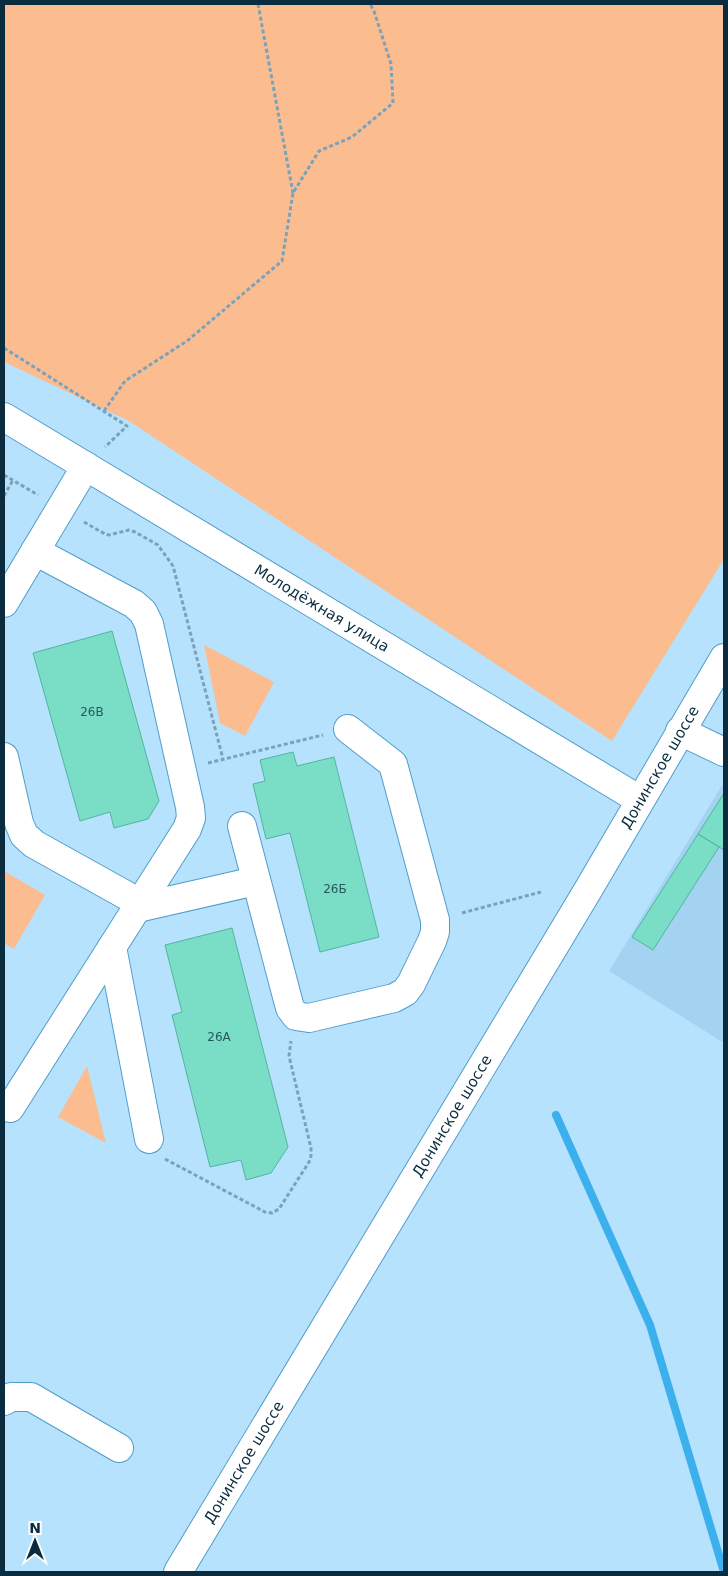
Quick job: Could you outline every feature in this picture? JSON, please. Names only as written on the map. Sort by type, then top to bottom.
[{"type":"main road","name":"Молодёжная улица","points":[[4,417],[640,800]]},
{"type":"main road","points":[[4,603],[86,466]]},
{"type":"main road","points":[[6,1110],[112,948],[187,829],[191,818],[149,624],[143,612],[134,604],[35,550]]},
{"type":"main road","name":"Донинское шоссе","points":[[178,1572],[573,914],[724,658]]},
{"type":"main road","points":[[242,826],[290,1008],[296,1016],[308,1018],[394,998],[405,992],[411,984],[432,941],[435,932],[435,920],[393,764],[348,729]]},
{"type":"main road","points":[[680,731],[724,752]]},
{"type":"main road","points":[[4,757],[19,823],[24,835],[34,844],[138,906],[256,881]]},
{"type":"main road","points":[[112,948],[149,1140]]},
{"type":"main road","points":[[4,1402],[11,1396],[31,1397],[119,1448]]},
{"type":"path","points":[[104,411],[125,381],[187,341],[282,261],[293,193],[258,4]]},
{"type":"path","points":[[293,193],[319,151],[352,137],[393,103],[391,64],[370,4]]},
{"type":"path","points":[[4,348],[127,426],[86,466]]},
{"type":"path","points":[[4,496],[13,480]]},
{"type":"path","points":[[182,770],[348,729]]},
{"type":"path","points":[[435,920],[541,892]]},
{"type":"path","points":[[149,1140],[153,1150],[178,1166],[265,1212],[272,1213],[279,1209],[311,1156],[311,1148],[289,1056],[296,1016]]},
{"type":"shaded area","points":[[4,4],[724,4],[724,559],[612,741],[129,421],[4,362]]},
{"type":"shaded area","points":[[204,645],[274,682],[245,736],[220,723]]},
{"type":"shaded area","points":[[724,782],[724,1043],[609,971]]},
{"type":"shaded area","points":[[4,871],[45,895],[14,949],[4,943]]},
{"type":"shaded area","points":[[87,1066],[106,1143],[58,1117]]},
{"type":"building","points":[[112,631],[159,801],[148,819],[114,828],[110,812],[80,821],[33,653]]},
{"type":"building","points":[[293,752],[297,766],[334,757],[379,937],[320,952],[290,833],[266,839],[253,784],[265,781],[260,760]]},
{"type":"building","points":[[724,793],[724,850],[698,834]]},
{"type":"building","points":[[698,834],[719,847],[653,950],[632,937]]},
{"type":"building","points":[[232,928],[288,1147],[271,1173],[246,1180],[241,1160],[210,1167],[172,1015],[182,1012],[165,945]]},
{"type":"waterway","points":[[556,1115],[650,1325],[724,1572]]}]
